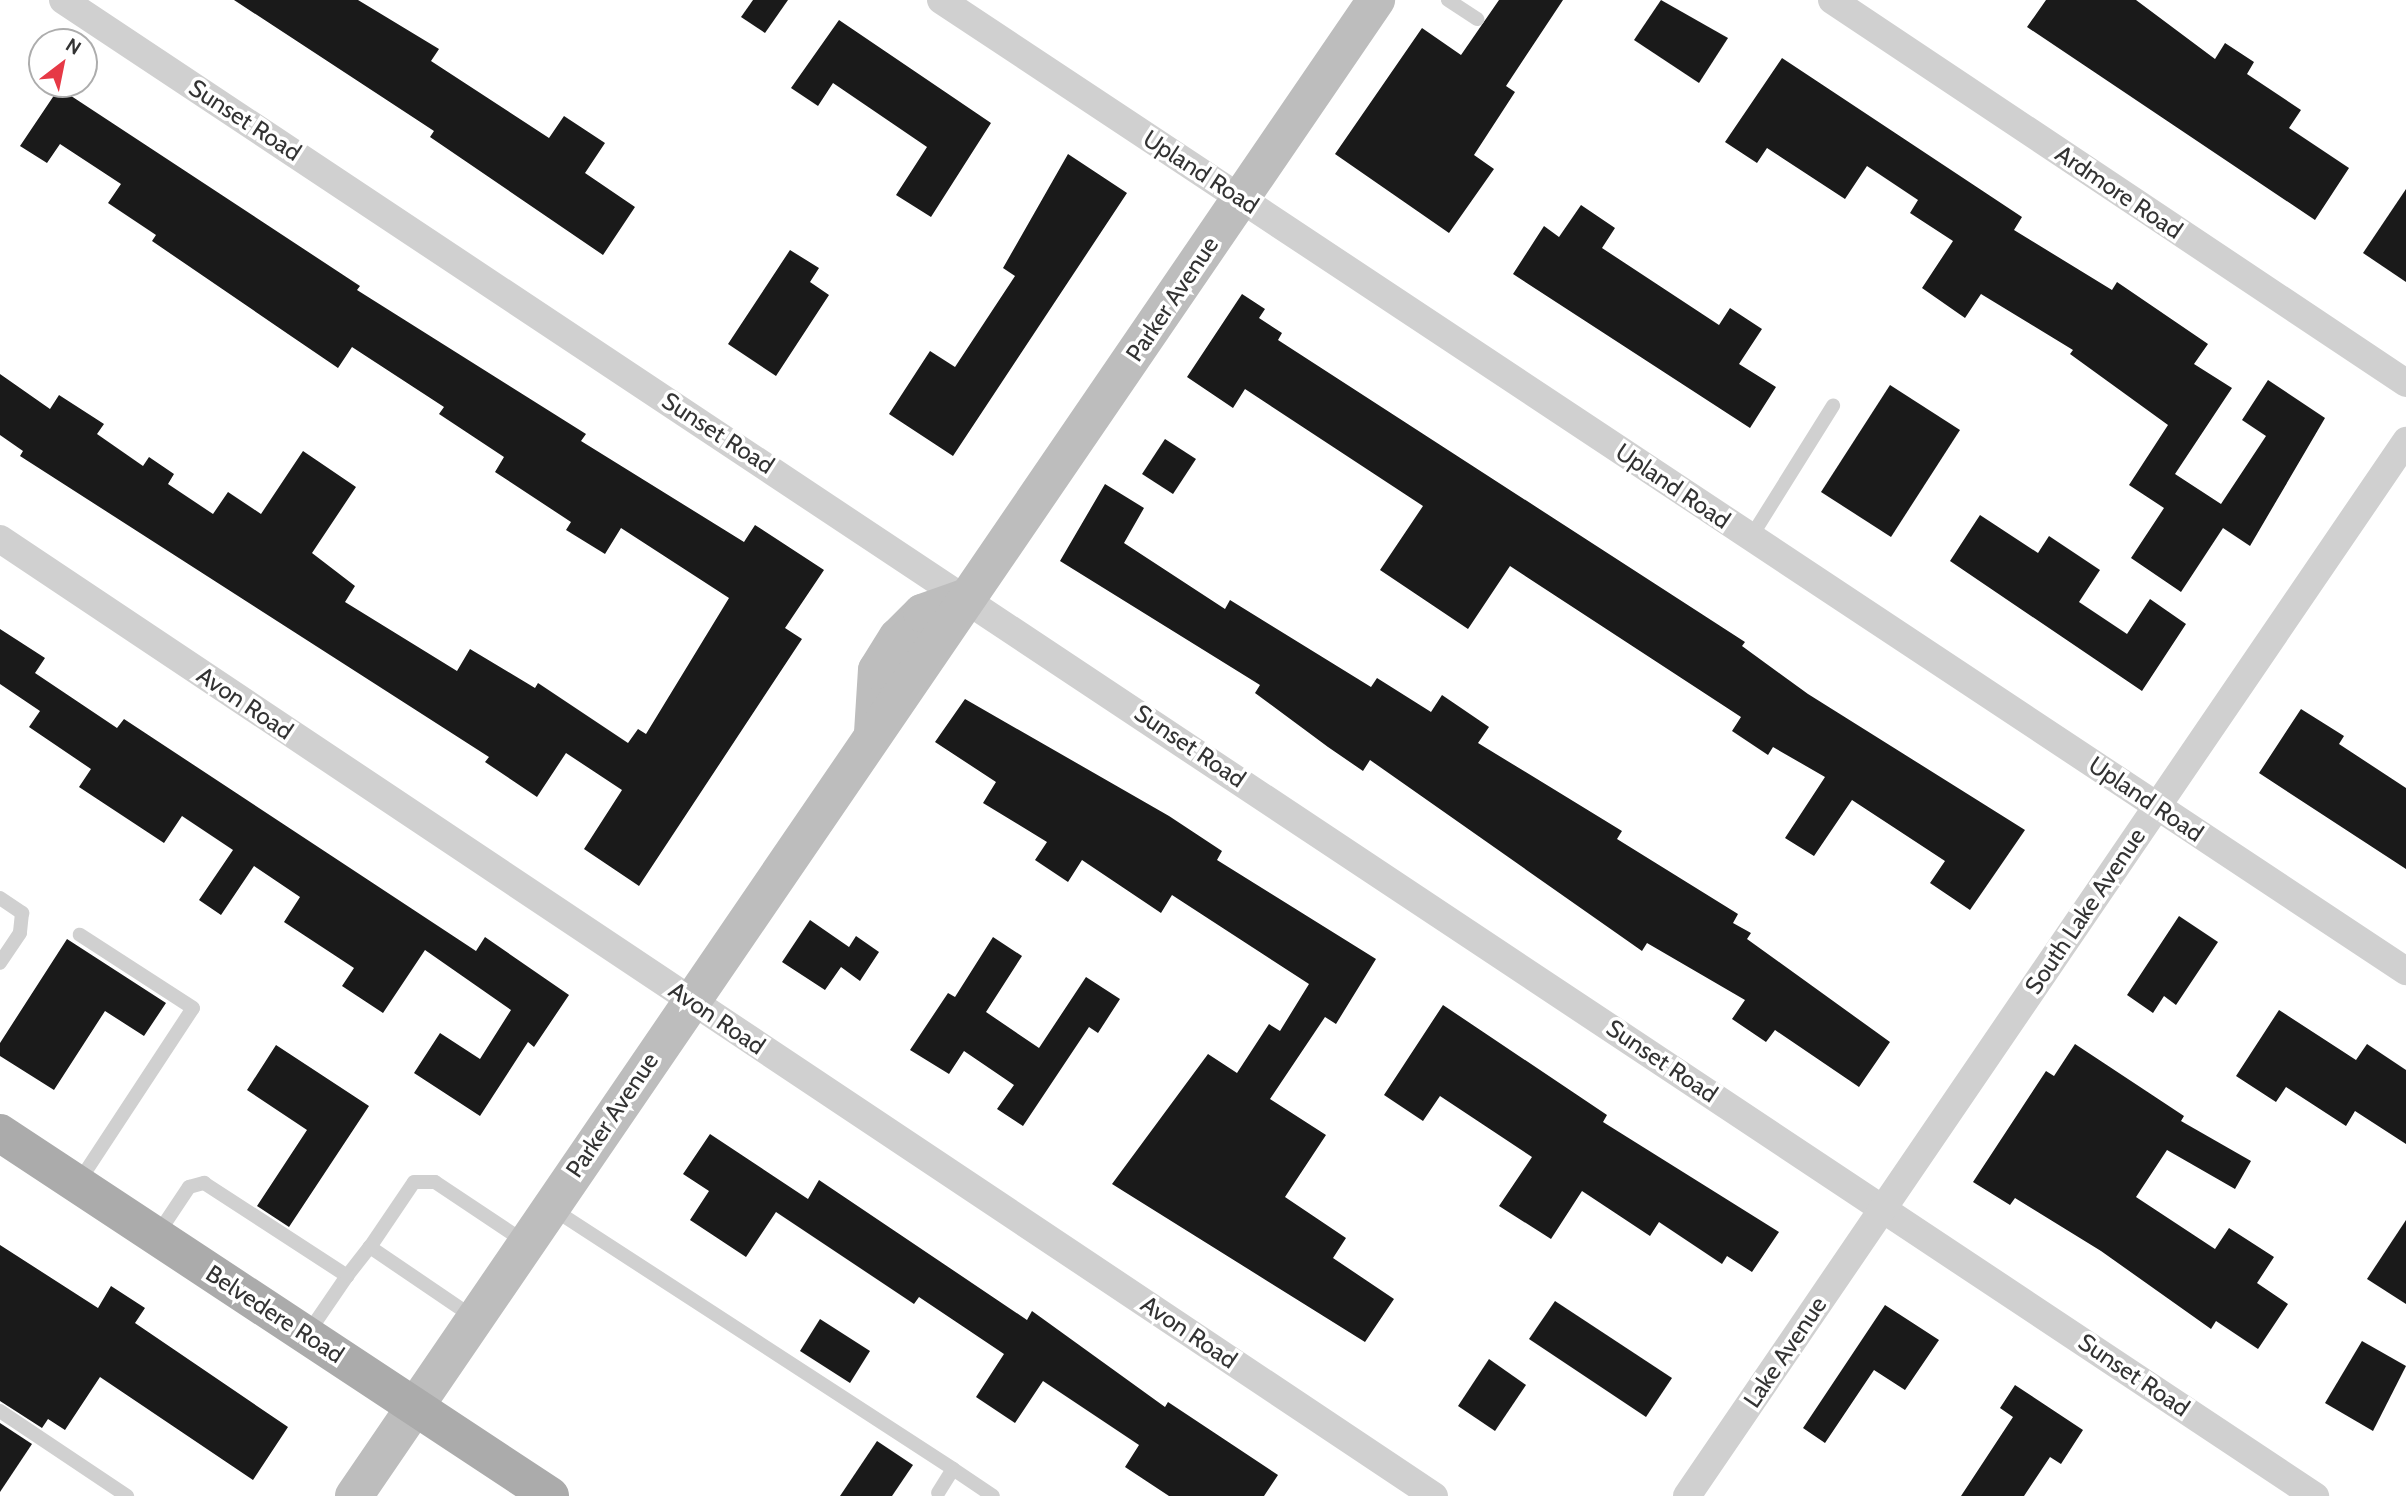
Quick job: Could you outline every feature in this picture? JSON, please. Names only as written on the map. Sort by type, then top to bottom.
[{"type":"main road","name":"Belvedere Road","points":[[0,1133],[550,1496]]},
{"type":"street","name":"Sunset Road","points":[[63,0],[967,597],[2315,1496]]},
{"type":"street","name":"Upland Road","points":[[941,0],[2406,971]]},
{"type":"street","name":"Parker Avenue","points":[[354,1496],[413,1405],[873,735],[877,670],[898,637],[922,613],[967,597],[1376,0]]},
{"type":"street","name":"Ardmore Road","points":[[1832,0],[2406,383]]},
{"type":"street","name":"South Lake Avenue","points":[[1883,1208],[2406,441]]},
{"type":"street","name":"Avon Road","points":[[0,539],[1434,1496]]},
{"type":"street","name":"Lake Avenue","points":[[1687,1496],[1883,1208]]},
{"type":"lane","points":[[1448,0],[1477,19]]},
{"type":"lane","points":[[1751,537],[1833,406]]},
{"type":"lane","points":[[0,898],[22,913],[20,933],[0,963]]},
{"type":"lane","points":[[77,1184],[192,1008],[80,935]]},
{"type":"lane","points":[[307,1335],[414,1182],[425,1179],[525,1242]]},
{"type":"lane","points":[[156,1236],[189,1187],[204,1183],[347,1276]]},
{"type":"lane","points":[[549,1207],[993,1496]]},
{"type":"lane","points":[[370,1247],[473,1318]]},
{"type":"lane","points":[[0,1411],[127,1496]]},
{"type":"lane","points":[[939,1495],[953,1469]]},
{"type":"building","points":[[234,0],[358,0],[439,49],[431,61],[549,138],[564,116],[605,143],[585,173],[635,207],[603,255],[430,137],[434,131]]},
{"type":"building","points":[[753,0],[788,0],[765,33],[741,17]]},
{"type":"building","points":[[1499,0],[1563,0],[1506,86],[1515,92],[1474,155],[1494,169],[1449,233],[1335,154],[1422,28],[1461,55]]},
{"type":"building","points":[[1661,0],[1728,38],[1699,83],[1634,40]]},
{"type":"building","points":[[2046,0],[2136,0],[2215,59],[2225,43],[2254,62],[2247,74],[2301,110],[2289,128],[2349,168],[2315,220],[2027,27]]},
{"type":"building","points":[[839,20],[991,123],[931,217],[896,195],[927,147],[833,83],[818,106],[791,88]]},
{"type":"building","points":[[1782,58],[2022,217],[2014,230],[2112,290],[2117,282],[2208,344],[2194,364],[2232,388],[2175,474],[2221,504],[2266,436],[2242,420],[2268,380],[2325,418],[2250,546],[2223,528],[2181,592],[2131,558],[2164,508],[2129,485],[2168,425],[2070,354],[2073,350],[1981,294],[1965,318],[1922,288],[1953,241],[1910,213],[1918,200],[1867,166],[1845,199],[1767,148],[1757,163],[1725,142]]},
{"type":"building","points":[[52,98],[74,98],[360,286],[357,290],[586,434],[581,441],[744,542],[755,525],[824,570],[785,628],[802,639],[639,886],[584,849],[622,790],[566,753],[537,797],[485,762],[489,757],[20,456],[23,451],[0,435],[0,374],[50,409],[59,395],[104,424],[97,434],[143,466],[149,457],[174,474],[168,484],[213,514],[228,492],[261,514],[303,451],[356,487],[312,553],[355,586],[345,602],[457,671],[470,649],[535,688],[538,683],[628,743],[638,729],[646,734],[729,598],[621,528],[605,554],[566,530],[571,522],[495,472],[504,457],[439,414],[444,407],[352,347],[338,368],[152,241],[156,235],[108,203],[121,184],[60,144],[47,163],[20,146]]},
{"type":"building","points":[[1068,154],[1127,193],[953,456],[889,414],[930,351],[955,367],[1015,276],[1003,268]]},
{"type":"building","points":[[2406,189],[2406,282],[2363,253]]},
{"type":"building","points":[[1581,205],[1615,228],[1602,248],[1719,325],[1730,308],[1762,329],[1739,364],[1776,387],[1750,428],[1513,274],[1544,226],[1559,237]]},
{"type":"building","points":[[790,250],[819,268],[810,282],[829,295],[776,376],[728,344]]},
{"type":"building","points":[[1242,294],[1265,309],[1259,318],[1282,333],[1278,340],[1745,642],[1742,646],[1808,694],[2025,830],[1970,910],[1930,883],[1945,861],[1852,800],[1814,856],[1785,838],[1825,777],[1773,747],[1768,755],[1732,731],[1741,717],[1510,566],[1468,629],[1380,570],[1423,506],[1245,389],[1233,408],[1187,377]]},
{"type":"building","points":[[1890,385],[1960,430],[1891,537],[1821,492]]},
{"type":"building","points":[[1165,439],[1196,459],[1173,494],[1142,474]]},
{"type":"building","points":[[1105,484],[1144,508],[1124,543],[1225,609],[1230,600],[1371,687],[1377,678],[1431,712],[1442,695],[1489,727],[1478,743],[1622,831],[1617,839],[1738,914],[1733,923],[1751,933],[1747,939],[1890,1042],[1859,1087],[1775,1030],[1766,1042],[1732,1019],[1745,1000],[1647,943],[1642,951],[1370,760],[1363,771],[1328,747],[1255,693],[1260,685],[1060,561]]},
{"type":"building","points":[[1980,515],[2038,553],[2049,536],[2100,570],[2079,602],[2127,634],[2150,599],[2186,624],[2142,691],[1950,561]]},
{"type":"building","points":[[0,629],[45,658],[35,673],[117,728],[124,719],[476,951],[485,937],[569,995],[534,1047],[528,1042],[480,1116],[414,1073],[440,1033],[480,1059],[511,1010],[425,950],[383,1013],[342,986],[354,968],[284,922],[300,897],[254,866],[221,915],[199,900],[233,850],[182,816],[164,843],[79,787],[91,769],[29,727],[40,711],[0,684]]},
{"type":"building","points":[[965,699],[1169,816],[1222,851],[1217,860],[1376,959],[1336,1024],[1325,1017],[1270,1099],[1326,1135],[1285,1197],[1346,1238],[1333,1258],[1394,1299],[1365,1342],[1112,1184],[1208,1054],[1237,1073],[1269,1024],[1280,1031],[1309,984],[1172,895],[1161,913],[1082,860],[1068,882],[1035,860],[1047,842],[983,803],[996,782],[935,742]]},
{"type":"building","points":[[2301,709],[2344,736],[2339,744],[2406,788],[2406,869],[2259,773]]},
{"type":"building","points":[[2179,916],[2218,942],[2176,1005],[2164,996],[2153,1013],[2127,995]]},
{"type":"building","points":[[810,920],[849,947],[856,936],[879,952],[860,981],[841,967],[825,990],[782,962]]},
{"type":"building","points":[[993,937],[1022,956],[986,1012],[1039,1048],[1086,977],[1120,999],[1098,1033],[1089,1027],[1023,1126],[997,1109],[1014,1085],[964,1051],[949,1074],[910,1050],[948,993],[955,997]]},
{"type":"building","points":[[67,939],[166,1003],[144,1036],[105,1011],[54,1090],[0,1056],[0,1043]]},
{"type":"building","points":[[1443,1005],[1607,1115],[1603,1122],[1779,1232],[1752,1272],[1727,1256],[1722,1264],[1659,1222],[1650,1236],[1582,1191],[1551,1239],[1499,1206],[1532,1157],[1440,1096],[1423,1121],[1384,1095]]},
{"type":"building","points":[[2279,1010],[2356,1060],[2367,1044],[2406,1070],[2406,1144],[2355,1111],[2346,1126],[2286,1087],[2276,1102],[2236,1076]]},
{"type":"building","points":[[2075,1044],[2184,1116],[2181,1121],[2251,1161],[2235,1189],[2167,1150],[2136,1197],[2215,1249],[2229,1228],[2274,1257],[2257,1283],[2288,1304],[2258,1349],[2216,1321],[2211,1329],[2101,1251],[2015,1198],[2010,1205],[1973,1182],[2046,1071],[2054,1076]]},
{"type":"building","points":[[276,1045],[369,1106],[289,1227],[257,1206],[307,1130],[247,1090]]},
{"type":"building","points":[[710,1134],[808,1199],[819,1180],[1027,1320],[1032,1311],[1165,1407],[1168,1402],[1278,1475],[1264,1496],[1169,1496],[1125,1467],[1139,1445],[1043,1381],[1015,1423],[976,1397],[1004,1354],[919,1297],[914,1304],[776,1212],[746,1257],[690,1220],[709,1191],[683,1174]]},
{"type":"building","points":[[2406,1220],[2406,1304],[2367,1279]]},
{"type":"building","points":[[0,1245],[98,1308],[111,1286],[145,1308],[135,1323],[288,1427],[253,1480],[100,1377],[65,1430],[48,1419],[42,1428],[0,1401]]},
{"type":"building","points":[[1555,1301],[1672,1378],[1646,1417],[1529,1339]]},
{"type":"building","points":[[1885,1305],[1939,1340],[1905,1390],[1874,1370],[1825,1443],[1803,1428]]},
{"type":"building","points":[[820,1319],[870,1351],[850,1383],[800,1351]]},
{"type":"building","points":[[2362,1341],[2406,1366],[2373,1431],[2325,1403]]},
{"type":"building","points":[[1489,1359],[1526,1385],[1495,1431],[1458,1406]]},
{"type":"building","points":[[2015,1385],[2083,1430],[2061,1464],[2050,1457],[2024,1496],[1961,1496],[2013,1417],[2000,1408]]},
{"type":"building","points":[[0,1423],[32,1444],[0,1492]]},
{"type":"building","points":[[877,1441],[913,1465],[892,1496],[840,1496]]}]
